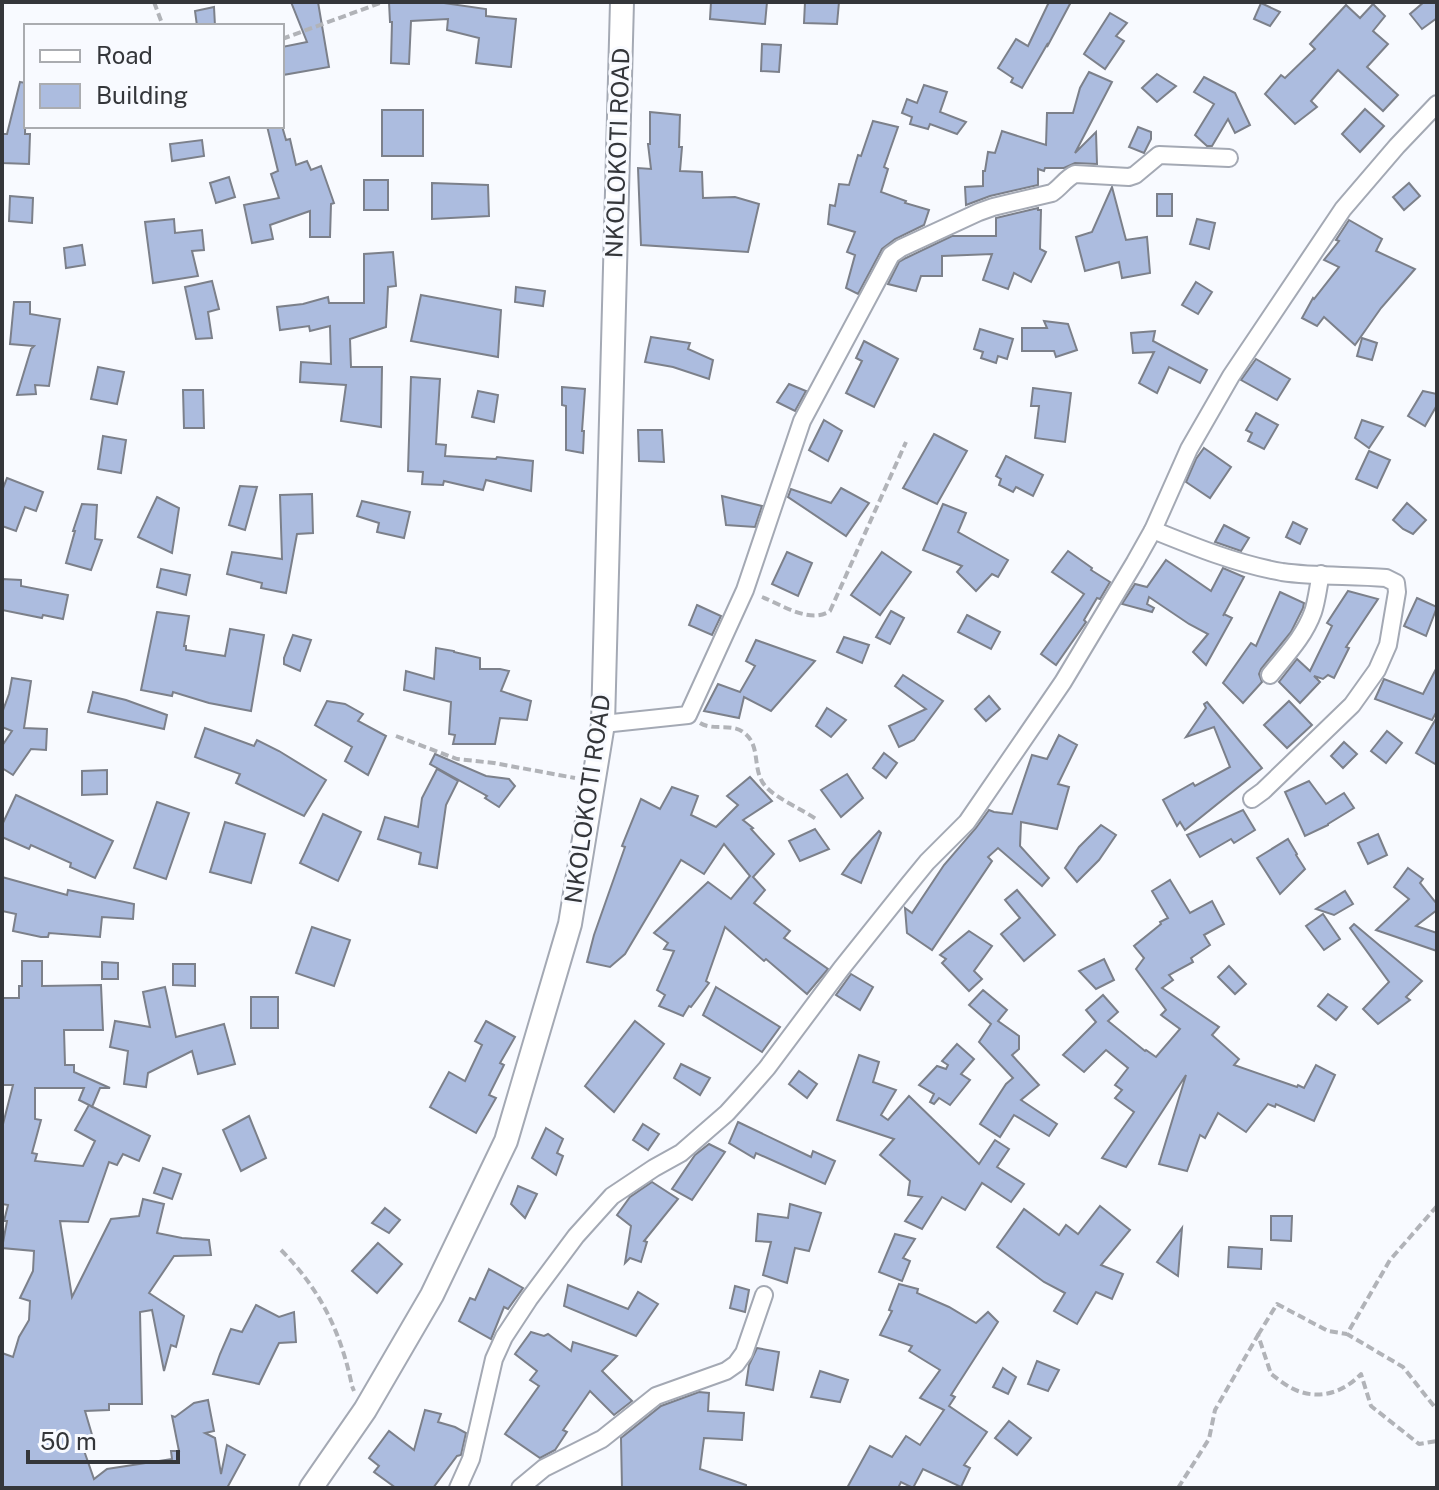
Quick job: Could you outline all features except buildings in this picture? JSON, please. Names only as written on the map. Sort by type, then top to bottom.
[{"type":"main road","name":"NKOLOKOTI ROAD","points":[[311,1488],[365,1410],[432,1295],[506,1141],[570,924],[603,724],[622,2]]},
{"type":"street","points":[[458,1488],[471,1459],[494,1359],[504,1337],[529,1299],[576,1236],[612,1196],[681,1153],[727,1113],[767,1068],[927,862],[967,822],[1063,682],[1153,530],[1189,449],[1211,409],[1272,314],[1343,209],[1437,104]]},
{"type":"street","points":[[603,724],[688,715],[745,590],[802,421],[891,255],[979,212],[1052,193],[1075,174],[1129,177],[1159,155],[1166,154],[1229,158]]},
{"type":"street","points":[[1153,530],[1253,566],[1285,572],[1386,578],[1396,583],[1388,645],[1377,670],[1352,705],[1252,799]]},
{"type":"street","points":[[1270,675],[1301,638],[1314,609],[1321,574]]},
{"type":"street","points":[[520,1488],[544,1468],[602,1439],[656,1396],[726,1371],[736,1364],[744,1353],[764,1295]]},
{"type":"path","points":[[154,2],[162,24]]},
{"type":"path","points":[[284,38],[383,2]]},
{"type":"path","points":[[745,590],[808,616],[821,617],[830,611],[906,442]]},
{"type":"path","points":[[688,715],[705,726],[740,729],[753,740],[758,774],[767,788],[816,819]]},
{"type":"path","points":[[396,736],[457,759],[593,781]]},
{"type":"path","points":[[1347,1334],[1390,1260],[1437,1206]]},
{"type":"path","points":[[281,1250],[298,1267],[332,1323],[345,1354],[352,1386],[365,1410]]},
{"type":"path","points":[[1178,1488],[1209,1439],[1215,1410],[1277,1304],[1328,1331],[1347,1334],[1403,1367],[1437,1410]]},
{"type":"path","points":[[1258,1335],[1271,1374],[1298,1391],[1324,1396],[1350,1385],[1361,1374],[1371,1406],[1419,1444],[1437,1441]]}]
